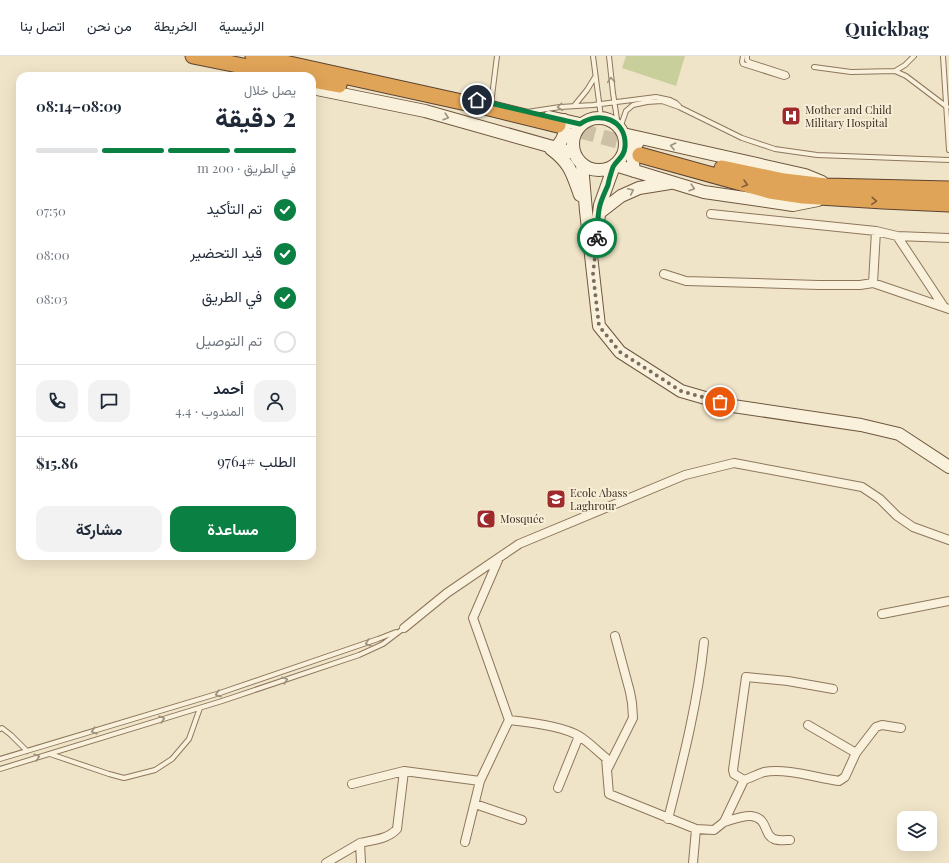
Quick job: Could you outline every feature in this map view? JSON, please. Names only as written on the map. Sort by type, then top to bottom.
[{"type":"highway","points":[[193,56],[273,72]]},
{"type":"highway","points":[[254,56],[489,108],[556,135]]},
{"type":"highway","points":[[316,81],[431,103],[556,135]]},
{"type":"highway","points":[[641,147],[770,191],[803,196],[830,192],[949,189]]},
{"type":"highway","points":[[830,192],[949,204]]},
{"type":"street","points":[[287,56],[527,112],[556,135],[574,153],[582,164],[589,169],[606,170],[614,165],[623,154],[625,141],[621,129]]},
{"type":"street","points":[[228,63],[243,72]]},
{"type":"street","points":[[316,89],[556,135],[587,120],[601,117],[613,122],[641,147]]},
{"type":"street","points":[[574,153],[572,143],[574,133],[580,124]]},
{"type":"street","points":[[556,135],[558,154],[568,164],[571,170],[586,211]]},
{"type":"street","points":[[634,171],[633,150],[636,143],[641,147],[805,175],[830,192]]},
{"type":"street","points":[[582,164],[599,326],[620,352],[681,391],[733,406],[861,425],[899,434],[949,467]]},
{"type":"street","points":[[614,165],[704,192],[793,204],[804,203],[830,192]]},
{"type":"street","points":[[593,274],[600,205],[614,165]]},
{"type":"street","points":[[599,213],[620,196],[639,188],[674,183]]},
{"type":"street","points":[[711,214],[876,231],[897,236],[949,238]]},
{"type":"street","points":[[873,284],[876,231]]},
{"type":"street","points":[[897,236],[946,308]]},
{"type":"street","points":[[664,274],[686,281],[819,285],[873,284],[946,308]]},
{"type":"street","points":[[404,628],[447,594],[519,544],[685,475],[734,463],[862,487],[880,499],[897,516],[913,527],[949,540]]},
{"type":"street","points":[[466,842],[480,781],[509,720],[473,618],[499,558]]},
{"type":"street","points":[[882,614],[949,601]]},
{"type":"street","points":[[608,768],[633,718],[632,704],[615,636]]},
{"type":"street","points":[[668,819],[687,740],[700,675],[704,642]]},
{"type":"street","points":[[744,780],[734,774],[733,770],[746,677],[788,681],[833,689]]},
{"type":"street","points":[[509,720],[529,722],[569,731],[579,736],[606,758],[609,794],[696,829],[714,830],[724,822],[750,816],[759,818],[763,821],[770,836],[774,839],[790,840]]},
{"type":"street","points":[[808,725],[856,753]]},
{"type":"street","points":[[724,822],[744,780],[764,772],[774,772],[802,774],[839,781],[845,777],[856,753],[876,727],[882,725],[900,728]]},
{"type":"street","points":[[558,788],[579,736]]},
{"type":"street","points":[[352,784],[404,771],[480,781]]},
{"type":"street","points":[[326,863],[360,843],[384,838],[392,834],[397,829],[404,771]]},
{"type":"street","points":[[475,804],[522,820]]},
{"type":"street","points":[[693,863],[696,829]]},
{"type":"street","points":[[360,843],[361,863]]},
{"type":"lane","points":[[491,104],[497,56]]},
{"type":"lane","points":[[593,56],[601,117]]},
{"type":"lane","points":[[609,56],[614,103],[621,129]]},
{"type":"lane","points":[[743,56],[743,64],[784,77],[787,76],[786,74],[749,62],[747,60],[747,56]]},
{"type":"lane","points":[[895,71],[905,65],[914,56]]},
{"type":"lane","points":[[943,56],[949,150]]},
{"type":"lane","points":[[814,67],[851,72],[895,71],[906,76],[947,107]]},
{"type":"lane","points":[[574,106],[587,90],[595,76]]},
{"type":"lane","points":[[527,112],[660,97],[674,102],[679,107]]},
{"type":"lane","points":[[621,129],[626,111],[633,105],[657,101],[679,107],[742,138],[775,149],[816,155],[949,160]]},
{"type":"lane","points":[[0,760],[230,690],[378,639],[404,628]]},
{"type":"lane","points":[[0,769],[200,708],[358,655],[383,644],[404,628]]},
{"type":"lane","points":[[230,690],[233,697]]},
{"type":"lane","points":[[50,753],[124,778],[155,770],[172,758],[189,739],[200,708]]},
{"type":"lane","points":[[0,729],[2,728],[11,735],[27,751]]},
{"type":"green space","points":[[626,56],[685,56],[676,86],[622,68]]},
{"type":"tunnel","points":[[558,125],[644,148]]},
{"type":"way so far","points":[[597,238],[593,274],[599,326],[620,352],[681,391],[720,402]]},
{"type":"place","name":"Mother and Child Military Hospital","points":[[791,116]]},
{"type":"place","name":"Ecole Abass Laghrour","points":[[556,499]]},
{"type":"place","name":"Mosquée","points":[[486,519]]},
{"type":"route","points":[[477,100],[580,124],[587,120],[601,117],[608,119],[620,128],[625,141],[625,148],[620,160],[614,166],[600,205],[597,238]]}]
